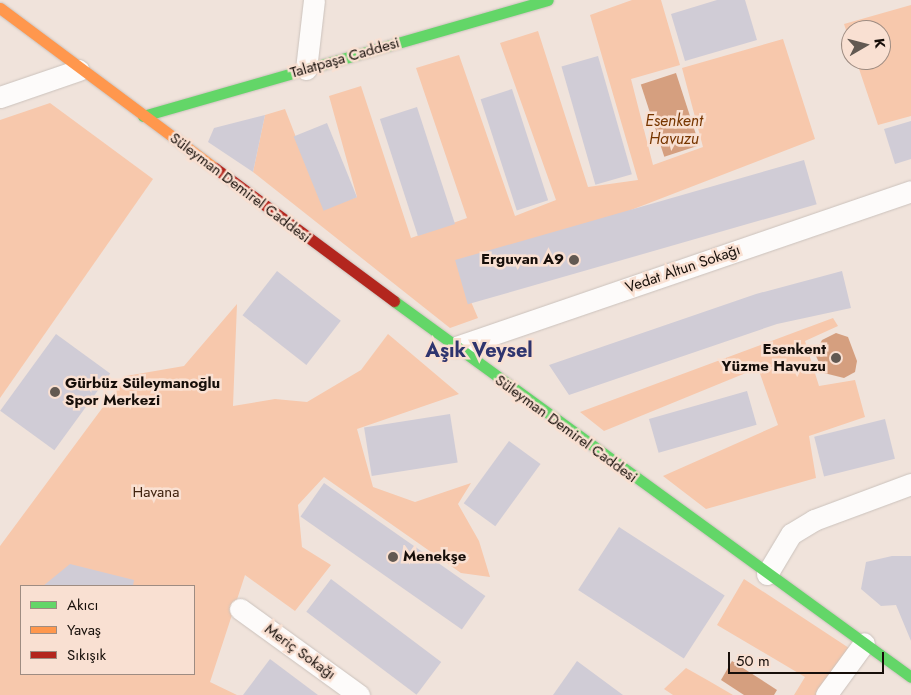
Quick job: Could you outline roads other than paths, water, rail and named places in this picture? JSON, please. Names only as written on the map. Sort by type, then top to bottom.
[{"type":"main road","name":"Talatpaşa Caddesi","points":[[142,116],[548,0]]},
{"type":"main road","name":"Süleyman Demirel Caddesi","points":[[0,8],[79,70],[456,347],[911,677]]},
{"type":"main road","name":"Süleyman Demirel Caddesi","points":[[0,20],[79,70]]},
{"type":"street","points":[[306,69],[314,0]]},
{"type":"street","points":[[0,97],[79,70]]},
{"type":"street","name":"Vedat Altun Sokağı","points":[[456,347],[911,191]]},
{"type":"street","points":[[767,574],[799,530],[911,484]]},
{"type":"street","name":"Meriç Sokağı","points":[[240,609],[359,695]]},
{"type":"street","points":[[826,695],[864,643]]},
{"type":"water","name":"Esenkent Havuzu","points":[[676,73],[699,145],[664,157],[641,84]]},
{"type":"water","name":"Esenkent Yüzme Havuzu","points":[[836,333],[848,337],[857,361],[855,372],[844,378],[824,373],[815,354],[822,340]]},
{"type":"water","points":[[732,661],[777,690],[774,695],[744,695],[721,680]]},
{"type":"place","name":"Erguvan A9","points":[[574,260]]},
{"type":"place","name":"Esenkent Yüzme Havuzu","points":[[836,358]]},
{"type":"place","name":"Gürbüz Süleymanoğlu Spor Merkezi","points":[[55,392]]},
{"type":"place","name":"Menekşe","points":[[393,557]]},
{"type":"district","name":"Aşık Veysel","points":[[479,350]]},
{"type":"park label","name":"Havana","points":[[156,493]]}]
